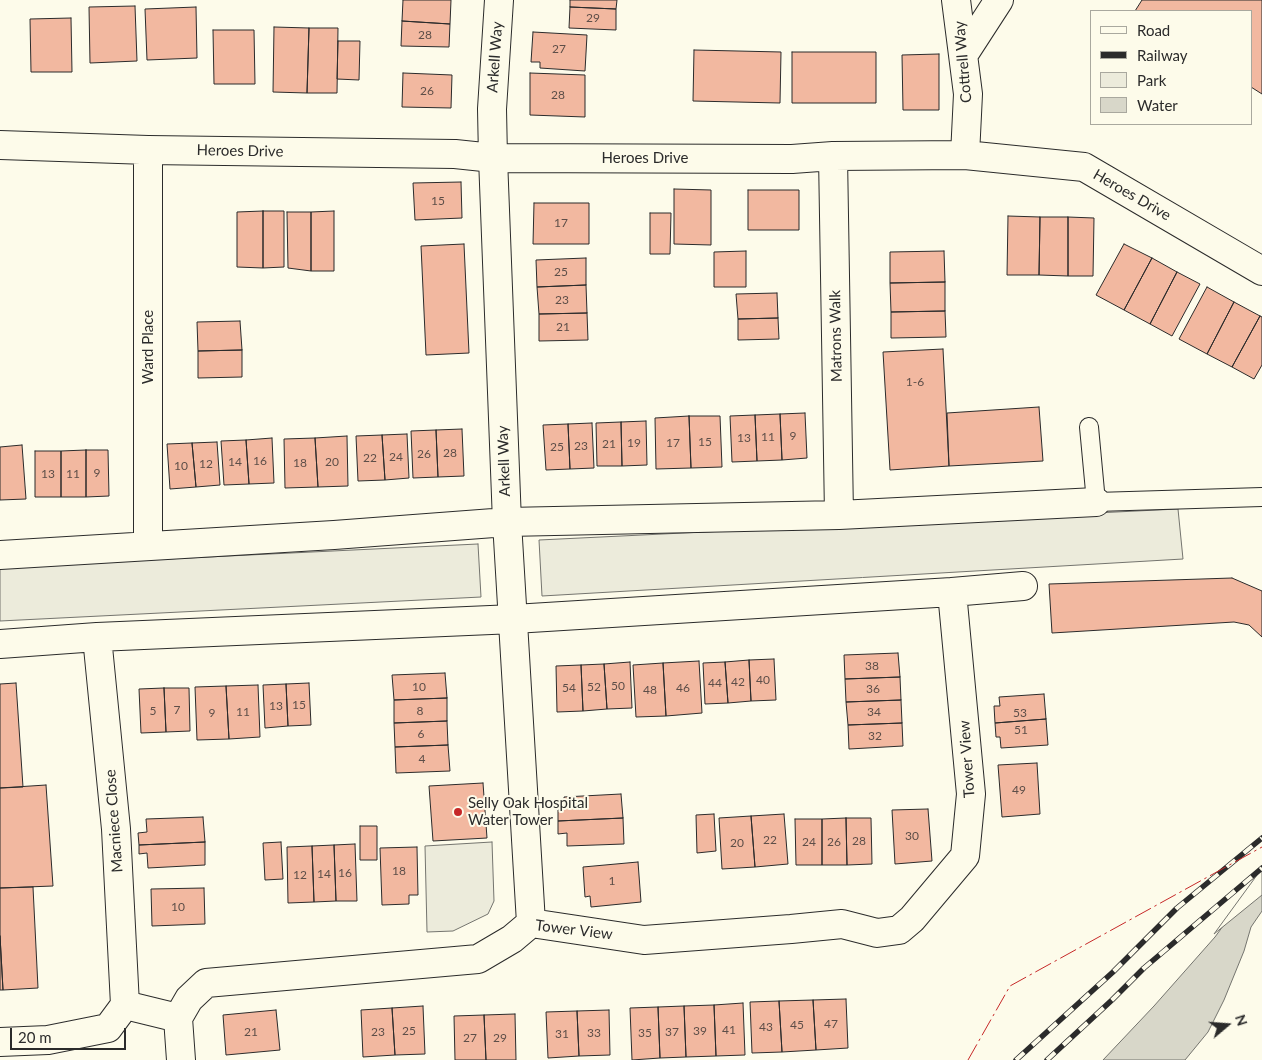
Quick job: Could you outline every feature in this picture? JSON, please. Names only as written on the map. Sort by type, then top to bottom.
[{"type":"street","name":"Arkell Way","points":[[499,0],[492,109],[493,158],[507,522],[531,923]]},
{"type":"street","name":"Cottrell Way","points":[[956,0],[968,94],[965,155]]},
{"type":"street","points":[[964,54],[999,0]]},
{"type":"street","name":"Heroes Drive","points":[[0,145],[148,150],[455,154],[493,158],[792,159],[833,156],[965,155],[1084,167],[1262,271]]},
{"type":"street","name":"Ward Place","points":[[148,150],[148,545]]},
{"type":"street","name":"Matrons Walk","points":[[833,156],[839,515]]},
{"type":"street","points":[[0,555],[507,522],[839,515],[1096,502]]},
{"type":"street","points":[[0,644],[97,637],[514,620],[1023,586]]},
{"type":"street","name":"Tower View","points":[[178,1018],[189,998],[206,983],[478,959],[512,939],[531,923],[644,940],[842,924],[877,933],[899,930],[912,919],[965,856],[971,794],[952,592]]},
{"type":"street","name":"Macniece Close","points":[[97,637],[116,829],[125,1005]]},
{"type":"street","points":[[0,1042],[48,1040],[108,1028],[125,1005],[178,1018],[181,1060]]},
{"type":"lane","points":[[1089,427],[1096,502],[1262,497]]},
{"type":"green space","points":[[1178,509],[1183,559],[542,596],[539,540]]},
{"type":"green space","points":[[478,544],[481,597],[0,621],[0,567]]},
{"type":"green space","points":[[492,842],[494,901],[488,914],[453,931],[427,932],[425,846]]},
{"type":"water","points":[[1262,873],[1262,911],[1251,927],[1244,951],[1224,1000],[1208,1032],[1185,1060],[1103,1060],[1215,937]]},
{"type":"pier","points":[[1262,870],[1262,895],[1214,934],[1260,871]]},
{"type":"building","points":[[403,0],[451,0],[450,24],[402,21]]},
{"type":"building","points":[[570,0],[617,0],[616,9],[570,7]]},
{"type":"building","points":[[1142,0],[1262,0],[1262,94],[1252,88],[1252,10],[1136,10]]},
{"type":"building","points":[[135,6],[137,61],[90,63],[89,7]]},
{"type":"building","points":[[196,7],[197,58],[147,60],[145,9]]},
{"type":"building","points":[[570,7],[616,9],[616,30],[569,28]]},
{"type":"building","points":[[71,18],[72,72],[31,72],[30,19]]},
{"type":"building","points":[[402,21],[450,24],[449,47],[401,46]]},
{"type":"building","points":[[274,27],[309,28],[307,93],[273,92]]},
{"type":"building","points":[[309,28],[338,28],[337,93],[307,93]]},
{"type":"building","points":[[213,30],[254,30],[255,84],[214,84]]},
{"type":"building","points":[[533,32],[587,35],[585,71],[540,68],[540,62],[531,62]]},
{"type":"building","points":[[338,41],[360,41],[359,80],[337,79]]},
{"type":"building","points":[[694,50],[781,52],[780,103],[693,101]]},
{"type":"building","points":[[792,52],[876,52],[876,103],[792,103]]},
{"type":"building","points":[[939,54],[939,110],[903,110],[902,55]]},
{"type":"building","points":[[403,73],[452,75],[451,108],[402,107]]},
{"type":"building","points":[[530,73],[585,75],[585,117],[530,115]]},
{"type":"building","points":[[461,182],[462,218],[415,220],[413,183]]},
{"type":"building","points":[[674,189],[711,190],[711,245],[674,244]]},
{"type":"building","points":[[748,190],[799,190],[799,230],[748,230]]},
{"type":"building","points":[[534,203],[589,203],[589,244],[533,244]]},
{"type":"building","points":[[263,211],[284,211],[284,267],[263,268]]},
{"type":"building","points":[[263,211],[263,268],[237,267],[237,212]]},
{"type":"building","points":[[334,211],[334,271],[311,271],[311,212]]},
{"type":"building","points":[[287,212],[311,212],[311,271],[288,268]]},
{"type":"building","points":[[650,213],[671,213],[670,254],[650,254]]},
{"type":"building","points":[[1008,216],[1040,217],[1039,275],[1007,275]]},
{"type":"building","points":[[1040,217],[1068,217],[1068,276],[1039,275]]},
{"type":"building","points":[[1068,217],[1094,218],[1093,276],[1068,276]]},
{"type":"building","points":[[464,244],[469,353],[426,355],[421,246]]},
{"type":"building","points":[[1124,244],[1152,258],[1124,310],[1096,295]]},
{"type":"building","points":[[746,251],[746,287],[714,287],[714,252]]},
{"type":"building","points":[[944,251],[945,282],[890,283],[890,252]]},
{"type":"building","points":[[586,258],[586,285],[537,287],[536,260]]},
{"type":"building","points":[[1152,258],[1177,272],[1150,324],[1124,310]]},
{"type":"building","points":[[1177,272],[1200,284],[1172,336],[1150,324]]},
{"type":"building","points":[[945,282],[945,311],[891,312],[890,283]]},
{"type":"building","points":[[586,285],[587,313],[539,314],[537,287]]},
{"type":"building","points":[[1207,287],[1234,302],[1207,354],[1179,339]]},
{"type":"building","points":[[777,293],[778,318],[738,319],[736,294]]},
{"type":"building","points":[[1234,302],[1260,316],[1232,367],[1207,354]]},
{"type":"building","points":[[945,311],[946,337],[891,338],[891,312]]},
{"type":"building","points":[[587,313],[588,340],[539,341],[539,314]]},
{"type":"building","points":[[1260,316],[1262,317],[1262,365],[1254,379],[1232,367]]},
{"type":"building","points":[[778,318],[779,339],[738,340],[738,319]]},
{"type":"building","points":[[240,321],[242,350],[198,351],[197,322]]},
{"type":"building","points":[[943,349],[949,466],[890,470],[883,352]]},
{"type":"building","points":[[242,350],[242,377],[198,378],[198,351]]},
{"type":"building","points":[[1039,407],[1043,461],[949,466],[947,413]]},
{"type":"building","points":[[805,413],[807,458],[782,460],[780,414]]},
{"type":"building","points":[[780,414],[782,460],[757,461],[755,415]]},
{"type":"building","points":[[755,415],[757,461],[732,462],[730,416]]},
{"type":"building","points":[[689,416],[691,468],[656,469],[655,418]]},
{"type":"building","points":[[689,416],[720,416],[722,467],[691,468]]},
{"type":"building","points":[[646,421],[647,465],[622,466],[621,422]]},
{"type":"building","points":[[621,422],[622,466],[597,466],[596,423]]},
{"type":"building","points":[[592,423],[594,468],[570,469],[568,424]]},
{"type":"building","points":[[568,424],[570,469],[546,470],[543,425]]},
{"type":"building","points":[[462,429],[464,476],[438,477],[436,430]]},
{"type":"building","points":[[436,430],[438,477],[413,478],[411,431]]},
{"type":"building","points":[[407,434],[409,478],[385,480],[382,435]]},
{"type":"building","points":[[382,435],[385,480],[358,481],[356,436]]},
{"type":"building","points":[[347,436],[348,486],[318,487],[315,438]]},
{"type":"building","points":[[272,438],[274,483],[249,484],[246,440]]},
{"type":"building","points":[[315,438],[318,487],[285,488],[284,439]]},
{"type":"building","points":[[246,440],[249,484],[224,485],[221,441]]},
{"type":"building","points":[[217,442],[220,485],[196,487],[192,443]]},
{"type":"building","points":[[192,443],[196,487],[170,489],[167,444]]},
{"type":"building","points":[[22,445],[26,499],[0,500],[0,447]]},
{"type":"building","points":[[86,450],[108,450],[109,496],[86,497]]},
{"type":"building","points":[[86,450],[86,497],[61,497],[61,451]]},
{"type":"building","points":[[35,451],[61,451],[61,497],[35,497]]},
{"type":"building","points":[[1232,578],[1262,591],[1262,637],[1249,625],[1234,622],[1052,633],[1049,584]]},
{"type":"building","points":[[898,653],[900,677],[845,679],[844,655]]},
{"type":"building","points":[[774,659],[776,700],[751,701],[749,660]]},
{"type":"building","points":[[749,660],[751,701],[728,703],[725,662]]},
{"type":"building","points":[[699,661],[702,713],[666,716],[663,663]]},
{"type":"building","points":[[630,662],[632,708],[607,709],[604,664]]},
{"type":"building","points":[[725,662],[728,703],[705,704],[703,663]]},
{"type":"building","points":[[663,663],[666,716],[636,717],[633,665]]},
{"type":"building","points":[[604,664],[607,709],[583,711],[581,665]]},
{"type":"building","points":[[581,665],[583,711],[557,712],[556,666]]},
{"type":"building","points":[[445,673],[447,698],[394,700],[392,675]]},
{"type":"building","points":[[900,677],[901,700],[846,702],[845,679]]},
{"type":"building","points":[[16,683],[23,787],[0,788],[0,684]]},
{"type":"building","points":[[309,683],[311,725],[288,726],[286,684]]},
{"type":"building","points":[[286,684],[288,726],[265,728],[263,685]]},
{"type":"building","points":[[258,685],[260,737],[229,739],[226,686]]},
{"type":"building","points":[[226,686],[229,739],[197,740],[195,687]]},
{"type":"building","points":[[164,688],[166,732],[141,733],[139,689]]},
{"type":"building","points":[[164,688],[189,688],[190,731],[166,732]]},
{"type":"building","points":[[1044,694],[1046,719],[995,723],[994,706],[1000,706],[999,697]]},
{"type":"building","points":[[447,698],[447,721],[394,723],[394,700]]},
{"type":"building","points":[[901,700],[902,723],[848,725],[846,702]]},
{"type":"building","points":[[1046,719],[1048,745],[1001,748],[1000,737],[996,737],[995,723]]},
{"type":"building","points":[[447,721],[448,745],[395,747],[394,723]]},
{"type":"building","points":[[902,723],[903,746],[849,749],[848,725]]},
{"type":"building","points":[[448,745],[450,771],[396,773],[395,747]]},
{"type":"building","points":[[1037,763],[1040,814],[1002,817],[998,765]]},
{"type":"building","name":"Selly Oak Hospital Water Tower","points":[[483,783],[487,838],[433,841],[429,786]]},
{"type":"building","points":[[46,785],[53,886],[0,888],[0,788]]},
{"type":"building","points":[[621,794],[623,818],[558,821],[558,810],[565,809],[564,797]]},
{"type":"building","points":[[928,809],[932,861],[895,864],[892,810]]},
{"type":"building","points":[[714,814],[716,851],[697,853],[696,815]]},
{"type":"building","points":[[784,814],[788,864],[755,867],[751,816]]},
{"type":"building","points":[[751,816],[755,867],[722,869],[719,818]]},
{"type":"building","points":[[203,817],[205,842],[139,845],[138,833],[147,832],[146,819]]},
{"type":"building","points":[[623,818],[624,844],[567,846],[567,833],[558,834],[558,821]]},
{"type":"building","points":[[846,818],[847,865],[822,865],[822,819]]},
{"type":"building","points":[[846,818],[871,818],[872,864],[847,865]]},
{"type":"building","points":[[795,819],[822,819],[822,865],[796,865]]},
{"type":"building","points":[[360,826],[377,826],[377,860],[360,860]]},
{"type":"building","points":[[205,842],[205,865],[148,868],[147,853],[139,854],[139,845]]},
{"type":"building","points":[[281,842],[283,879],[265,880],[263,843]]},
{"type":"building","points":[[355,844],[357,901],[336,901],[334,845]]},
{"type":"building","points":[[334,845],[336,901],[314,902],[312,846]]},
{"type":"building","points":[[312,846],[314,902],[288,903],[287,847]]},
{"type":"building","points":[[417,847],[418,895],[409,895],[409,904],[382,905],[380,848]]},
{"type":"building","points":[[638,862],[641,902],[591,907],[590,896],[585,897],[583,867]]},
{"type":"building","points":[[33,887],[38,988],[3,990],[0,888]]},
{"type":"building","points":[[204,888],[205,924],[152,926],[151,889]]},
{"type":"building","points":[[0,936],[3,990],[0,990]]},
{"type":"building","points":[[846,999],[848,1048],[816,1050],[813,1000]]},
{"type":"building","points":[[813,1000],[816,1050],[782,1052],[779,1001]]},
{"type":"building","points":[[779,1001],[782,1052],[752,1053],[750,1002]]},
{"type":"building","points":[[743,1003],[745,1055],[716,1056],[714,1005]]},
{"type":"building","points":[[714,1005],[716,1056],[686,1057],[684,1006]]},
{"type":"building","points":[[423,1006],[425,1054],[395,1055],[392,1008]]},
{"type":"building","points":[[684,1006],[686,1057],[660,1058],[658,1007]]},
{"type":"building","points":[[658,1007],[660,1058],[632,1060],[630,1008]]},
{"type":"building","points":[[392,1008],[395,1055],[363,1057],[361,1010]]},
{"type":"building","points":[[276,1010],[280,1050],[226,1055],[223,1015]]},
{"type":"building","points":[[609,1010],[610,1055],[579,1056],[577,1011]]},
{"type":"building","points":[[577,1011],[579,1056],[548,1058],[546,1012]]},
{"type":"building","points":[[515,1014],[516,1060],[486,1060],[484,1015]]},
{"type":"building","points":[[484,1015],[486,1060],[455,1060],[454,1016]]},
{"type":"railway","points":[[1016,1060],[1113,972],[1177,908],[1262,838]]},
{"type":"railway","points":[[1047,1060],[1144,968],[1262,868]]},
{"type":"power","points":[[968,1060],[1010,986],[1262,847]]},
{"type":"place","name":"Selly Oak Hospital Water Tower","points":[[458,812]]}]
